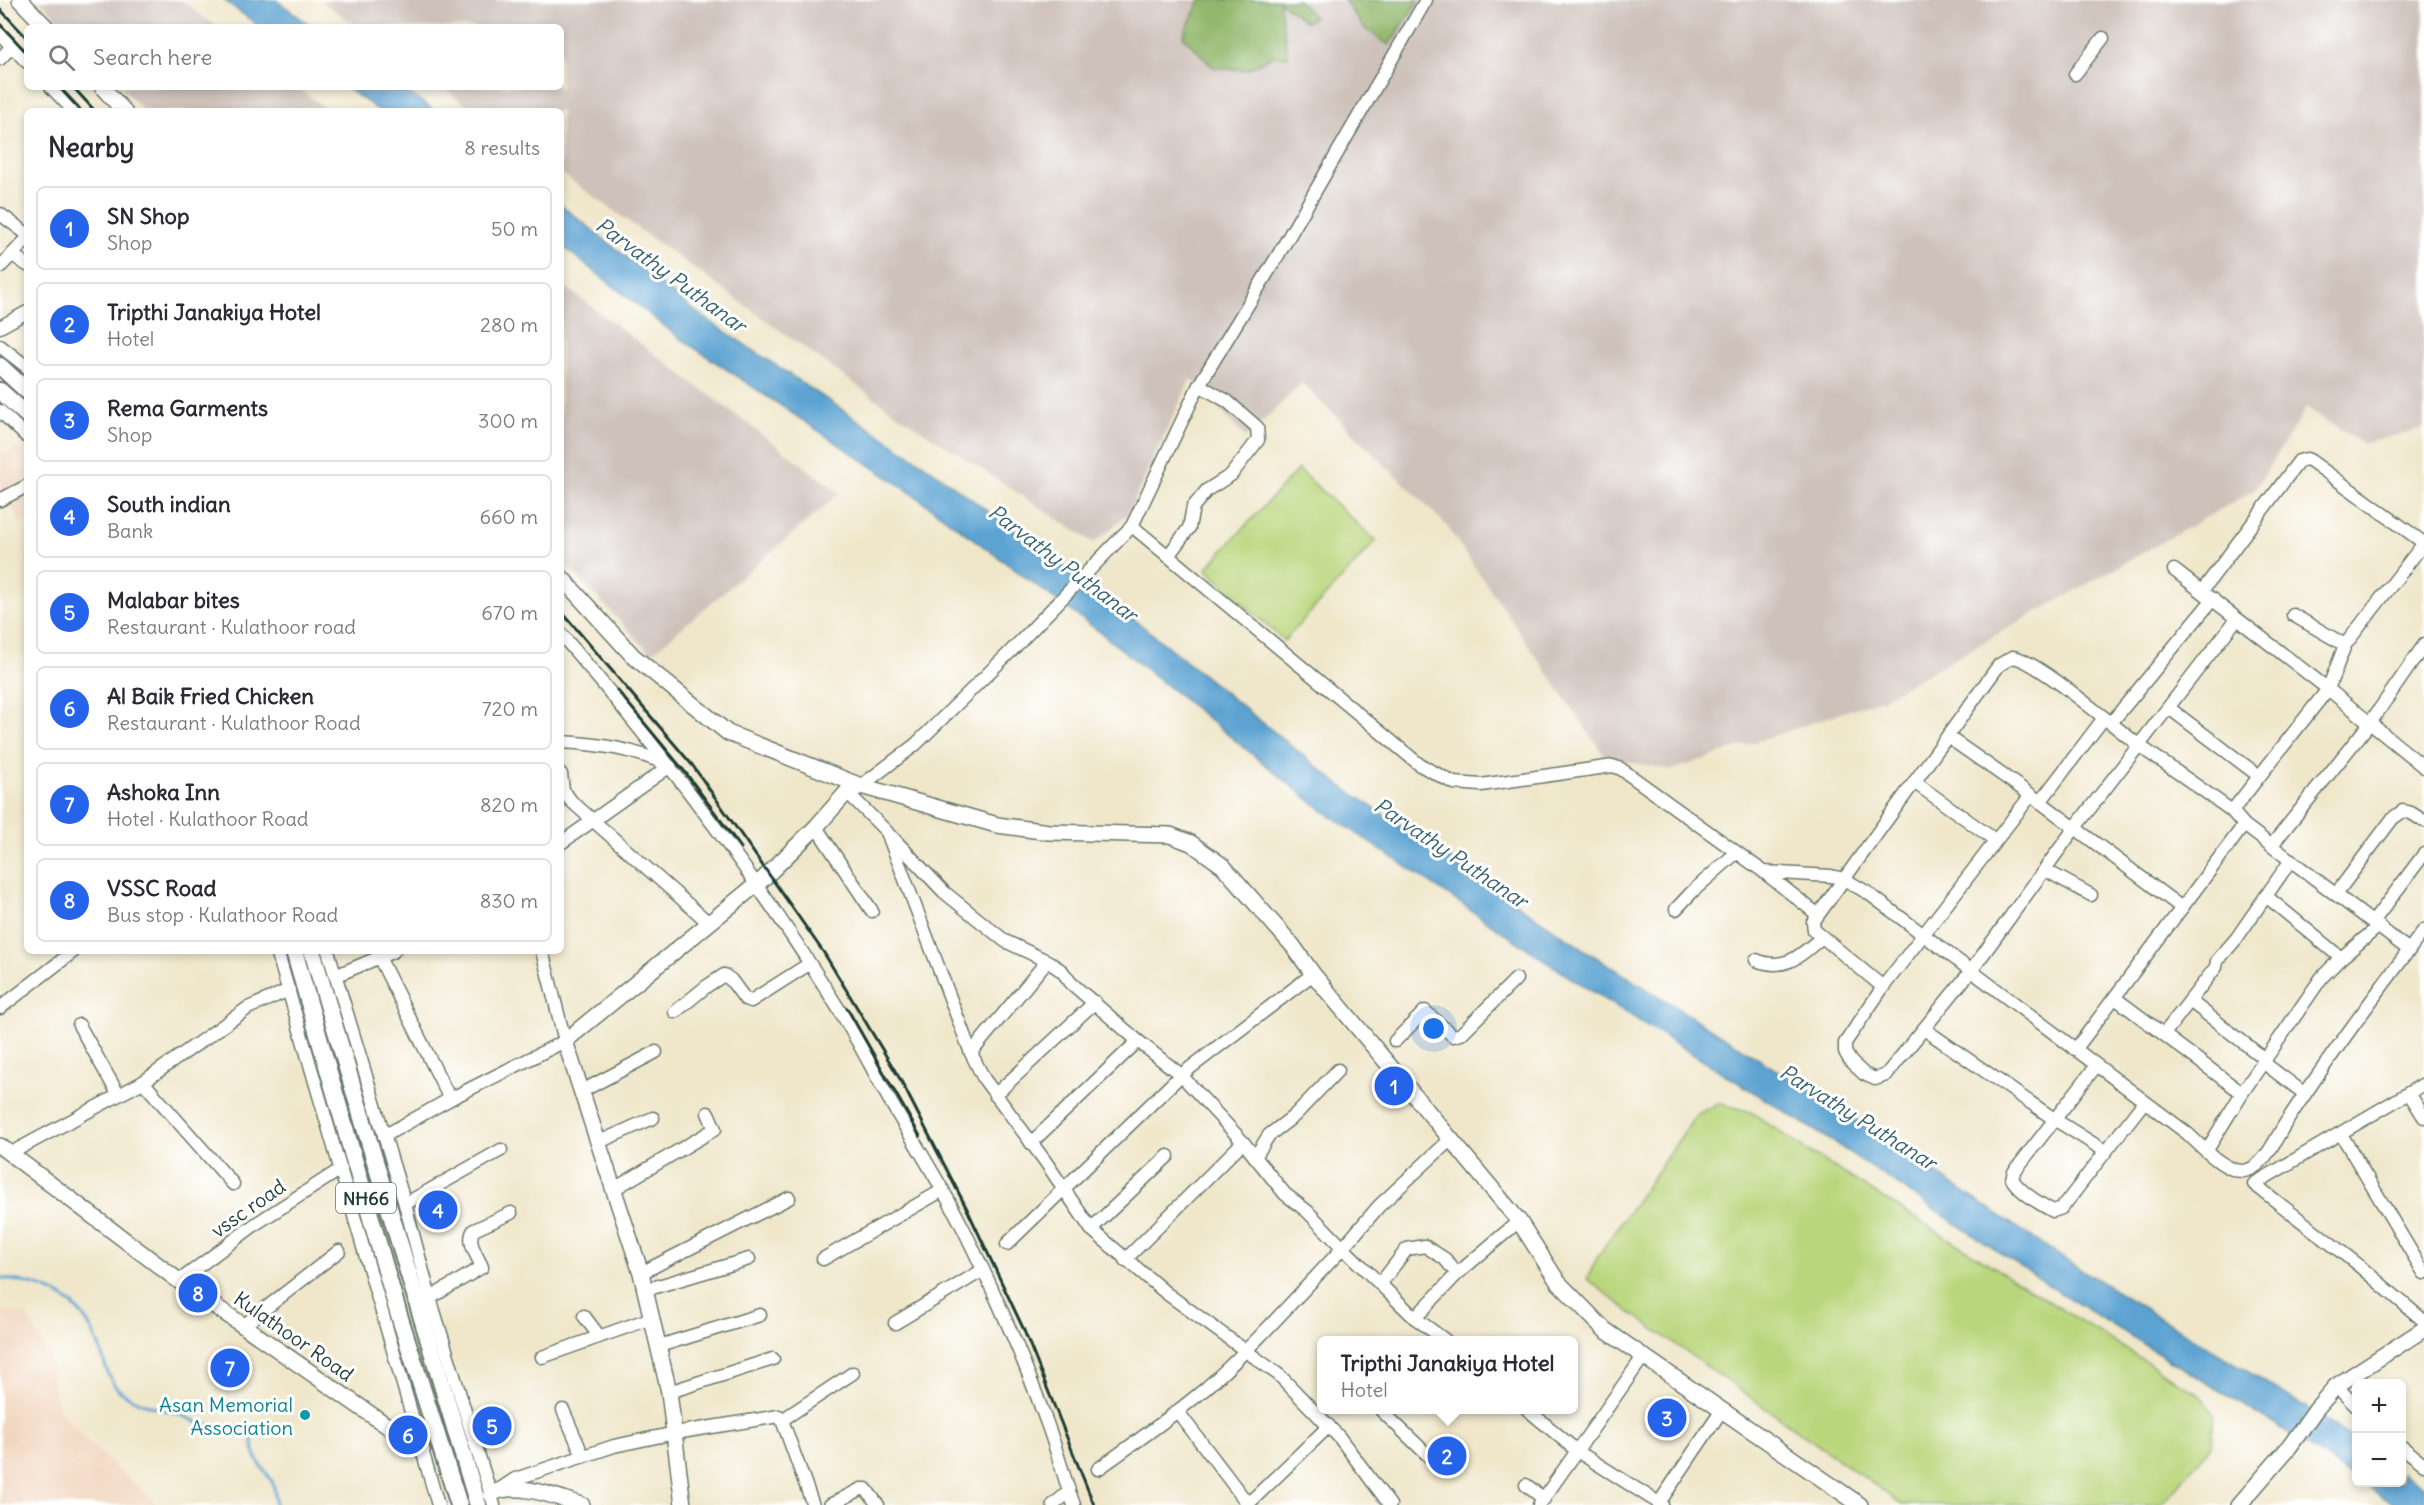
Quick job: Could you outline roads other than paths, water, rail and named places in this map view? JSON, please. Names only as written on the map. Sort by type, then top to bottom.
[{"type":"highway","points":[[0,366],[24,388]]},
{"type":"highway","points":[[0,392],[24,412]]},
{"type":"highway","name":"NH66","points":[[295,954],[398,1312],[440,1445],[480,1500]]},
{"type":"highway","name":"NH66","points":[[313,954],[457,1440],[480,1500]]},
{"type":"main road","points":[[20,0],[42,24]]},
{"type":"main road","points":[[105,90],[121,108]]},
{"type":"main road","points":[[564,580],[633,656],[728,733],[854,789],[997,825],[1049,832],[1170,835],[1191,843],[1223,866],[1293,946],[1313,974],[1519,1221],[1558,1282],[1605,1330],[1722,1410],[1851,1503]]},
{"type":"main road","points":[[683,1505],[669,1392],[641,1273],[565,1041],[756,884],[854,789]]},
{"type":"main road","name":"Kulathoor Road","points":[[4,1150],[179,1281],[422,1450]]},
{"type":"main road","points":[[2239,1505],[2290,1446],[2316,1409],[2336,1386],[2424,1329]]},
{"type":"main road","points":[[480,1500],[535,1491],[582,1505]]},
{"type":"street","points":[[1426,0],[1281,250],[1199,385],[1132,526],[1044,614],[1011,651],[915,745],[854,789],[887,832],[944,892],[1005,941],[1047,961],[1138,1041],[1181,1075],[1243,1142],[1285,1194],[1307,1211],[1415,1318],[1430,1336]]},
{"type":"street","points":[[0,33],[24,59]]},
{"type":"street","points":[[2075,74],[2103,39]]},
{"type":"street","points":[[0,59],[12,46]]},
{"type":"street","points":[[54,90],[71,108]]},
{"type":"street","points":[[0,214],[24,234]]},
{"type":"street","points":[[0,267],[24,241]]},
{"type":"street","points":[[13,255],[24,263]]},
{"type":"street","points":[[0,327],[24,314]]},
{"type":"street","points":[[0,346],[24,365]]},
{"type":"street","points":[[1168,556],[1190,528],[1193,507],[1207,490],[1231,475],[1258,440],[1257,427],[1227,401],[1199,385]]},
{"type":"street","points":[[0,411],[24,434]]},
{"type":"street","points":[[2202,591],[2303,460],[2424,543],[2345,645],[2328,688],[2232,811]]},
{"type":"street","points":[[0,500],[24,488]]},
{"type":"street","points":[[1132,526],[1420,765],[1454,783],[1481,785],[1612,766],[1622,769],[1764,872],[1817,914]]},
{"type":"street","points":[[2174,570],[2213,599],[2236,620],[2328,688],[2424,767]]},
{"type":"street","points":[[2213,599],[2107,720],[1995,840],[1884,987],[1845,1043],[1845,1052],[1851,1062],[1870,1078],[1881,1078],[1886,1075],[1971,971],[2074,829],[2236,620]]},
{"type":"street","points":[[2293,615],[2345,645]]},
{"type":"street","points":[[564,637],[670,766],[756,884],[843,1015],[943,1190],[983,1270],[1046,1418],[1074,1505]]},
{"type":"street","points":[[2272,844],[2370,723],[2424,645]]},
{"type":"street","points":[[1884,987],[1822,936],[1813,926],[1817,914],[1999,665],[2013,657],[2022,659],[2232,811],[2244,825],[2409,950]]},
{"type":"street","points":[[2169,708],[2259,776]]},
{"type":"street","points":[[1948,736],[2182,908]]},
{"type":"street","points":[[564,742],[624,750],[670,766]]},
{"type":"street","points":[[564,841],[670,766]]},
{"type":"street","points":[[1914,782],[1995,840]]},
{"type":"street","points":[[564,787],[566,796],[709,923]]},
{"type":"street","points":[[2336,894],[2393,818],[2403,811],[2424,821]]},
{"type":"street","points":[[2075,1050],[2244,825]]},
{"type":"street","points":[[816,827],[872,911]]},
{"type":"street","points":[[887,832],[971,1053],[984,1079],[1065,1189],[1091,1229],[1166,1293],[1279,1375],[1317,1414]]},
{"type":"street","points":[[1676,909],[1736,853]]},
{"type":"street","points":[[2206,1150],[2242,1093],[2322,977],[2376,924],[2424,854]]},
{"type":"street","points":[[2164,1034],[2290,860]]},
{"type":"street","points":[[2045,870],[2091,895]]},
{"type":"street","points":[[1764,872],[1831,876],[1844,879],[1868,893],[2226,1167],[2241,1174],[2248,1171],[2262,1158],[2305,1094],[2424,930]]},
{"type":"street","points":[[2266,896],[2341,958]]},
{"type":"street","points":[[1756,960],[1768,965],[1795,960],[1822,936]]},
{"type":"street","points":[[0,1008],[70,954]]},
{"type":"street","points":[[278,954],[438,1505]]},
{"type":"street","points":[[329,954],[405,1203],[430,1298],[474,1435],[480,1500],[515,1479],[614,1446],[776,1416],[783,1420],[813,1505]]},
{"type":"street","points":[[335,976],[386,954]]},
{"type":"street","points":[[384,1136],[450,1099],[565,1041],[543,954]]},
{"type":"street","points":[[379,957],[450,1099]]},
{"type":"street","points":[[971,1053],[1047,961]]},
{"type":"street","points":[[675,1012],[720,976],[727,976],[745,999],[752,1001],[809,964]]},
{"type":"street","points":[[1007,1244],[1181,1075],[1313,974]]},
{"type":"street","points":[[1395,1041],[1425,1011],[1450,1034],[1457,1036],[1461,1034],[1516,979]]},
{"type":"street","points":[[4,1150],[143,1082],[248,1008],[289,990]]},
{"type":"street","points":[[2115,999],[2242,1093]]},
{"type":"street","points":[[2190,1001],[2305,1094]]},
{"type":"street","points":[[996,1095],[1095,1002]]},
{"type":"street","points":[[79,1025],[118,1094]]},
{"type":"street","points":[[1924,1029],[2054,1119],[2105,1151]]},
{"type":"street","points":[[1031,1143],[1138,1041]]},
{"type":"street","points":[[582,1091],[656,1052]]},
{"type":"street","points":[[2096,1066],[2014,1172],[2012,1179],[2015,1185],[2053,1211],[2062,1208],[2144,1102]]},
{"type":"street","points":[[1255,1157],[1269,1135],[1294,1116],[1338,1070]]},
{"type":"street","points":[[143,1082],[233,1184]]},
{"type":"street","points":[[2424,1084],[2254,1184],[2357,1264],[2424,1321]]},
{"type":"street","points":[[2409,1093],[2424,1118]]},
{"type":"street","points":[[614,1189],[715,1130],[708,1113]]},
{"type":"street","points":[[598,1142],[653,1118]]},
{"type":"street","points":[[2341,1134],[2424,1273]]},
{"type":"street","points":[[1098,1469],[1178,1412],[1245,1350],[1343,1248],[1379,1206],[1452,1138]]},
{"type":"street","points":[[1125,1260],[1243,1142]]},
{"type":"street","points":[[405,1203],[501,1150]]},
{"type":"street","points":[[1091,1229],[1168,1156]]},
{"type":"street","name":"vssc road","points":[[179,1281],[257,1223],[341,1168]]},
{"type":"street","points":[[823,1259],[943,1190]]},
{"type":"street","points":[[641,1273],[789,1198]]},
{"type":"street","points":[[430,1298],[482,1267],[471,1235],[474,1230],[511,1213]]},
{"type":"street","points":[[1415,1318],[1457,1274],[1519,1221]]},
{"type":"street","points":[[1380,1284],[1407,1249],[1425,1246],[1445,1259],[1457,1274]]},
{"type":"street","points":[[243,1326],[339,1251]]},
{"type":"street","points":[[645,1290],[748,1259]]},
{"type":"street","points":[[896,1323],[983,1270]]},
{"type":"street","points":[[659,1346],[760,1315]]},
{"type":"street","points":[[584,1316],[599,1336]]},
{"type":"street","points":[[542,1356],[652,1318]]},
{"type":"street","points":[[1526,1485],[1542,1502],[1644,1357]]},
{"type":"street","points":[[669,1392],[773,1359]]},
{"type":"street","points":[[783,1420],[853,1373]]},
{"type":"street","points":[[2336,1386],[2352,1402]]},
{"type":"street","points":[[563,1410],[582,1456]]},
{"type":"street","points":[[1533,1414],[1577,1451],[1660,1504],[1722,1410]]},
{"type":"street","points":[[1178,1412],[1248,1505],[1329,1426]]},
{"type":"street","points":[[1317,1414],[1390,1505]]},
{"type":"street","points":[[1385,1414],[1438,1465]]},
{"type":"street","points":[[422,1450],[474,1435]]},
{"type":"street","points":[[2406,1450],[2424,1464]]},
{"type":"street","points":[[830,1505],[861,1489],[870,1492],[878,1505]]},
{"type":"street","points":[[1053,1505],[1070,1492]]},
{"type":"water","points":[[224,0],[276,0],[309,24],[256,24]]},
{"type":"water","points":[[349,90],[404,90],[431,108],[376,108]]},
{"type":"water","points":[[564,207],[696,312],[925,465],[1120,608],[1340,785],[1588,952],[1850,1116],[2075,1266],[2304,1406],[2352,1438],[2352,1476],[2287,1432],[2059,1292],[1833,1142],[1571,978],[1322,810],[1101,633],[907,490],[678,337],[564,247]]},
{"type":"water","points":[[2406,1475],[2424,1487],[2424,1505],[2395,1505],[2368,1487],[2406,1487]]},
{"type":"waterway","points":[[0,1278],[48,1289],[72,1304],[91,1329],[112,1382],[126,1395],[147,1405],[197,1422],[246,1429],[251,1436],[256,1457],[273,1484],[275,1505]]},
{"type":"railway","points":[[0,9],[24,35]]},
{"type":"railway","points":[[0,24],[24,50]]},
{"type":"railway","points":[[62,90],[78,108]]},
{"type":"railway","points":[[76,90],[92,108]]},
{"type":"railway","points":[[564,615],[693,766],[824,953],[900,1079],[967,1209],[1023,1328],[1094,1505]]},
{"type":"railway","points":[[617,690],[685,772],[741,848]]},
{"type":"railway","points":[[847,1008],[920,1136]]},
{"type":"place","name":"SN Shop","points":[[1394,1086]]},
{"type":"place","name":"South indian","points":[[438,1210]]},
{"type":"place","name":"VSSC Road","points":[[198,1293]]},
{"type":"place","name":"Ashoka Inn","points":[[230,1368]]},
{"type":"place","name":"Asan Memorial Association","points":[[305,1415]]},
{"type":"place","name":"Rema Garments","points":[[1667,1418]]},
{"type":"place","name":"Malabar bites","points":[[492,1426]]},
{"type":"place","name":"Al Baik Fried Chicken","points":[[408,1435]]},
{"type":"place","name":"Tripthi Janakiya Hotel","points":[[1447,1456]]},
{"type":"water label","name":"Parvathy Puthanar","points":[[671,275]]},
{"type":"water label","name":"Parvathy Puthanar","points":[[1063,563]]},
{"type":"water label","name":"Parvathy Puthanar","points":[[1451,853]]},
{"type":"water label","name":"Parvathy Puthanar","points":[[1858,1117]]}]
